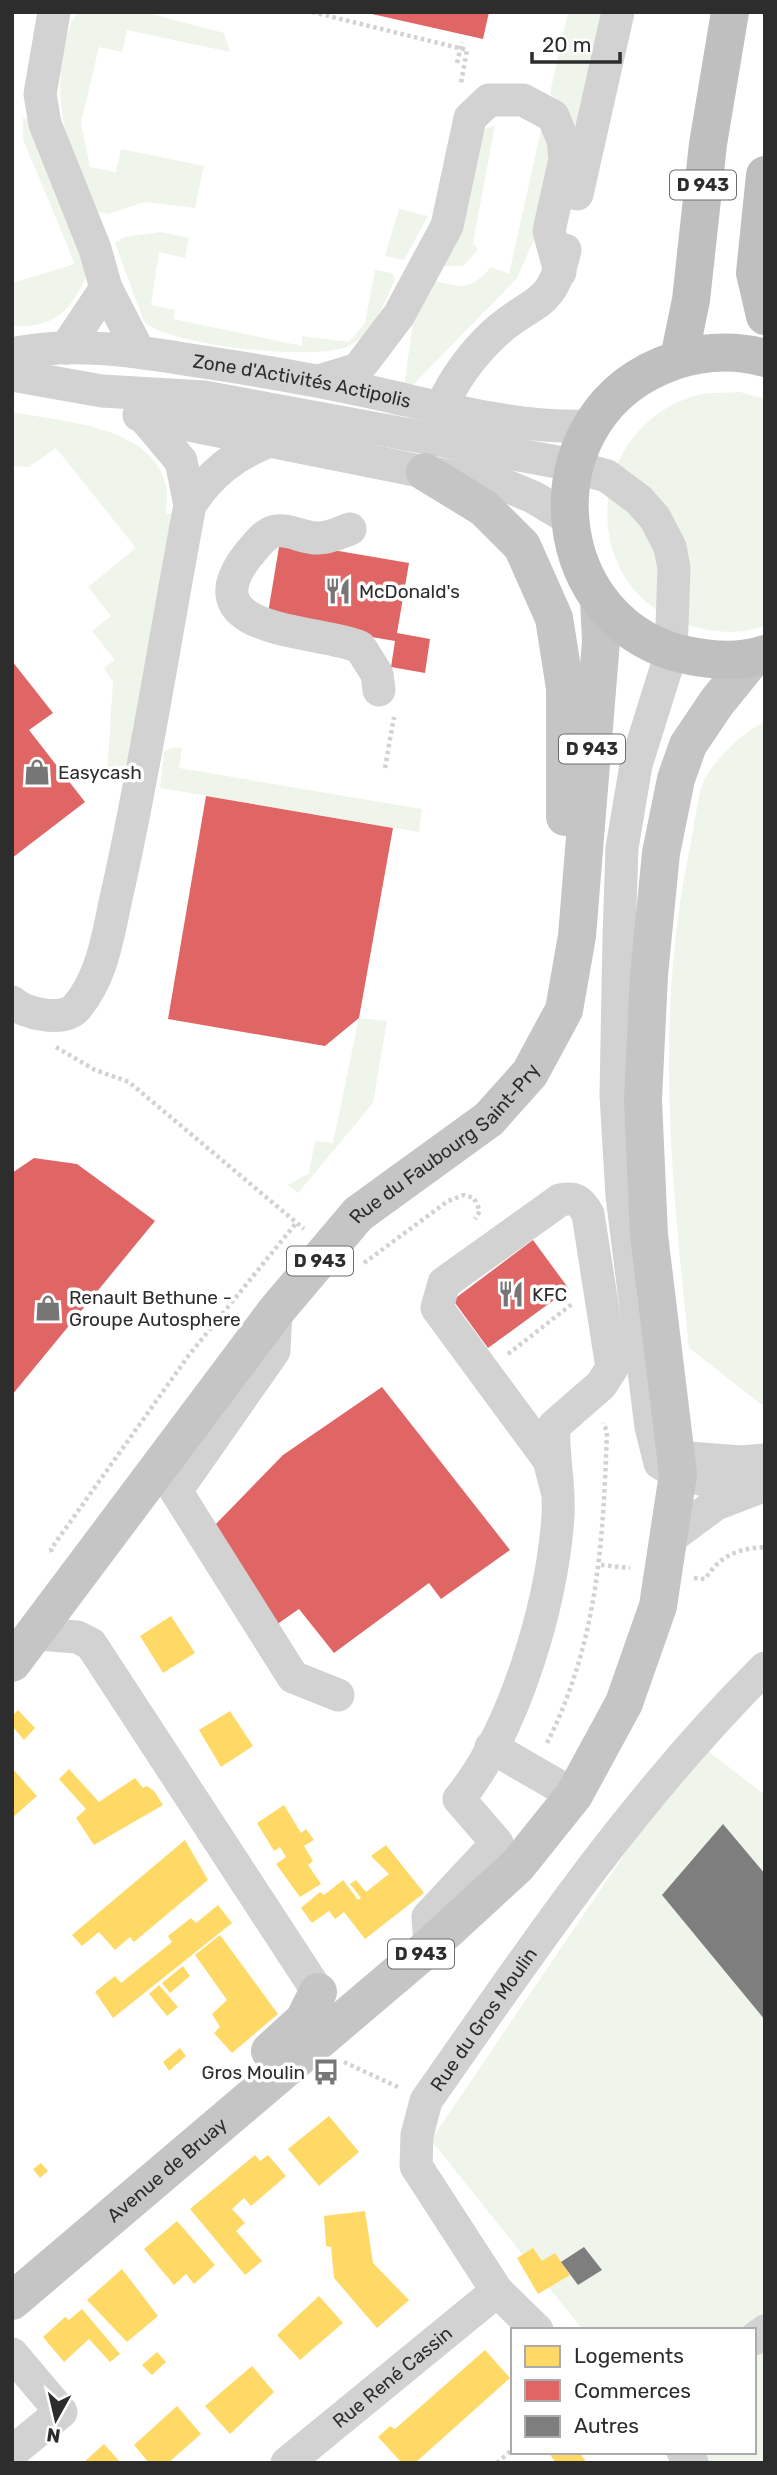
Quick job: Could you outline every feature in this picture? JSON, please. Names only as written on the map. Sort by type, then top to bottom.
[{"type":"highway","name":"D 943","points":[[679,358],[691,300],[708,144],[730,12]]},
{"type":"highway","name":"D 943","points":[[765,175],[755,274],[765,316]]},
{"type":"highway","points":[[758,656],[714,661],[671,653],[621,623],[599,600],[580,565],[568,518],[573,466],[590,426],[614,396],[634,380],[679,358],[721,352],[765,358]]},
{"type":"main road","points":[[425,472],[484,508],[522,546],[554,618],[565,688],[565,821],[580,898]]},
{"type":"main road","name":"Rue du Faubourg Saint-Pry","points":[[12,1663],[37,1634],[276,1311],[358,1214],[489,1119],[530,1073],[564,1010],[580,898],[601,641],[599,600]]},
{"type":"main road","name":"D 943","points":[[329,2050],[430,1946],[519,1865],[575,1795],[624,1703],[649,1639],[670,1538],[671,1452],[649,1235],[643,1100],[649,975],[661,853],[676,779],[688,745],[717,702],[758,656]]},
{"type":"main road","points":[[107,2220],[113,2190],[198,2109],[304,2020],[318,1992]]},
{"type":"main road","name":"Avenue de Bruay","points":[[12,2301],[107,2220],[329,2050]]},
{"type":"street","points":[[54,12],[40,94],[45,124],[95,249],[106,288],[139,352]]},
{"type":"street","points":[[441,408],[456,375],[496,332],[546,298],[560,272],[618,12]]},
{"type":"street","points":[[319,381],[358,369],[399,315],[447,226],[470,118],[489,100],[523,100],[553,116],[563,140],[565,159],[549,231],[560,272]]},
{"type":"street","points":[[66,348],[106,288]]},
{"type":"street","name":"Zone d'Activités Actipolis","points":[[13,360],[66,348],[139,352],[319,381],[441,408],[553,428],[590,426]]},
{"type":"street","points":[[13,360],[179,386],[204,397],[573,466],[607,476],[655,518],[670,547],[674,568],[671,653],[636,765],[622,848],[616,1095],[622,1196],[671,1452]]},
{"type":"street","points":[[12,392],[425,472],[499,483],[568,518]]},
{"type":"street","points":[[12,1002],[56,1032],[74,1011],[98,974],[136,808],[190,505],[181,461],[143,416]]},
{"type":"street","points":[[190,505],[219,469],[267,442]]},
{"type":"street","points":[[350,529],[320,538],[276,531],[267,536],[236,572],[231,583],[233,596],[240,608],[266,626],[360,647],[377,674],[379,690]]},
{"type":"street","points":[[430,1946],[428,1917],[497,1843],[459,1799],[491,1747],[519,1686],[542,1620],[555,1543],[558,1495],[554,1426],[610,1376],[610,1355],[587,1214],[582,1202],[572,1197],[560,1200],[444,1283],[437,1308],[549,1460],[558,1495]]},
{"type":"street","points":[[276,1311],[274,1351],[176,1491],[293,1677],[338,1695]]},
{"type":"street","points":[[671,1452],[725,1440],[765,1439]]},
{"type":"street","points":[[671,1452],[765,1460]]},
{"type":"street","points":[[671,1452],[756,1489]]},
{"type":"street","points":[[670,1538],[716,1504],[756,1489]]},
{"type":"street","points":[[37,1634],[77,1637],[91,1644],[318,1992]]},
{"type":"street","name":"Rue du Gros Moulin","points":[[535,2328],[497,2291],[416,2166],[417,2135],[426,2101],[569,1895],[708,1724],[765,1668]]},
{"type":"street","points":[[491,1747],[575,1795]]},
{"type":"street","name":"Rue René Cassin","points":[[287,2463],[497,2291]]},
{"type":"street","points":[[12,2354],[61,2412],[12,2452]]},
{"type":"path","points":[[312,12],[467,50],[458,94]]},
{"type":"path","points":[[457,63],[462,42]]},
{"type":"path","points":[[56,1032],[95,1070],[129,1082],[353,1271],[448,1201],[464,1195],[474,1198],[480,1211],[471,1222]]},
{"type":"path","points":[[67,1592],[51,1549],[189,1356],[297,1222]]},
{"type":"path","points":[[484,1374],[569,1305],[577,1302]]},
{"type":"path","points":[[601,1385],[596,1407],[607,1431],[601,1564]]},
{"type":"path","points":[[688,1577],[705,1579],[716,1562],[730,1553],[765,1547]]},
{"type":"path","points":[[329,2050],[375,2076]]},
{"type":"path","points":[[497,2463],[511,2451]]},
{"type":"shaded area","points":[[78,12],[144,12],[224,33],[230,52],[127,30],[122,52],[99,47],[81,123],[90,167],[116,172],[121,149],[204,166],[195,208],[145,202],[108,214],[98,212],[68,140],[61,104],[60,84],[65,43]]},
{"type":"shaded area","points":[[568,12],[606,12],[580,138],[565,111],[550,93]]},
{"type":"shaded area","points":[[23,118],[34,120],[87,275],[74,299],[59,315],[39,324],[12,326],[12,283],[75,264],[23,139]]},
{"type":"shaded area","points":[[495,125],[473,243],[478,250],[463,266],[439,266],[480,138],[485,129]]},
{"type":"shaded area","points":[[541,130],[550,147],[539,228],[517,278],[410,388],[404,387],[415,309],[431,280],[464,286],[476,281],[491,267],[509,274]]},
{"type":"shaded area","points":[[399,209],[428,216],[404,260],[385,256]]},
{"type":"shaded area","points":[[161,232],[189,238],[185,258],[159,252],[151,305],[175,310],[173,319],[302,346],[302,336],[349,342],[365,323],[375,270],[392,273],[395,279],[383,307],[366,332],[351,345],[335,350],[279,352],[182,338],[144,322],[115,243],[125,237]]},
{"type":"shaded area","points":[[740,392],[765,399],[765,626],[737,632],[691,626],[653,607],[627,580],[612,546],[607,510],[614,473],[631,440],[659,413],[697,395]]},
{"type":"shaded area","points":[[12,412],[79,424],[125,438],[143,450],[158,466],[166,486],[166,513],[174,515],[126,777],[121,782],[112,781],[107,774],[113,682],[104,668],[115,660],[92,631],[111,616],[88,587],[136,548],[56,448],[29,467],[12,466]]},
{"type":"shaded area","points":[[765,722],[765,1404],[761,1404],[689,1348],[672,1157],[669,1032],[680,906],[701,788],[707,775],[725,752],[748,731]]},
{"type":"shaded area","points":[[171,748],[182,748],[179,768],[422,809],[419,832],[160,788],[164,752]]},
{"type":"shaded area","points":[[359,1018],[387,1021],[373,1103],[298,1193],[288,1185],[309,1173],[315,1141],[333,1143]]},
{"type":"shaded area","points":[[708,1751],[765,1795],[765,2463],[690,2463],[683,2454],[756,2454],[756,2328],[581,2328],[431,2140],[685,1765]]},
{"type":"building: Logements","points":[[171,1616],[195,1653],[163,1673],[140,1636]]},
{"type":"building: Logements","points":[[18,1710],[35,1728],[24,1740],[12,1726],[12,1716]]},
{"type":"building: Logements","points":[[230,1711],[253,1746],[221,1767],[199,1730]]},
{"type":"building: Logements","points":[[12,1768],[37,1796],[12,1818]]},
{"type":"building: Logements","points":[[69,1769],[99,1802],[135,1778],[143,1788],[147,1786],[154,1791],[163,1805],[94,1845],[76,1818],[86,1809],[59,1779]]},
{"type":"building: Logements","points":[[284,1805],[301,1833],[306,1829],[314,1840],[304,1846],[313,1861],[308,1865],[321,1884],[300,1897],[276,1864],[286,1857],[280,1847],[274,1851],[257,1823]]},
{"type":"building: Logements","points":[[185,1840],[208,1880],[134,1942],[130,1937],[115,1950],[99,1932],[82,1946],[72,1935]]},
{"type":"building: Logements","points":[[386,1845],[424,1893],[365,1939],[344,1912],[335,1919],[329,1911],[312,1923],[301,1908],[320,1892],[324,1895],[343,1880],[358,1900],[361,1898],[350,1884],[356,1880],[366,1892],[389,1874],[371,1856]]},
{"type":"building: Logements","points":[[218,1905],[232,1923],[113,2018],[95,1992],[115,1976],[121,1983],[172,1942],[168,1936],[191,1918],[196,1923]]},
{"type":"building: Logements","points":[[220,1935],[278,2014],[232,2053],[214,2033],[220,2027],[212,2014],[227,2000],[195,1955]]},
{"type":"building: Logements","points":[[183,1966],[190,1976],[170,1993],[162,1983]]},
{"type":"building: Logements","points":[[159,1985],[178,2007],[167,2016],[149,1994]]},
{"type":"building: Logements","points":[[180,2048],[186,2056],[169,2071],[163,2062]]},
{"type":"building: Logements","points":[[329,2116],[359,2152],[319,2186],[288,2149]]},
{"type":"building: Logements","points":[[255,2155],[260,2161],[268,2155],[286,2176],[251,2206],[244,2198],[232,2209],[245,2223],[236,2231],[262,2261],[245,2275],[190,2209]]},
{"type":"building: Logements","points":[[41,2163],[48,2171],[40,2178],[33,2169]]},
{"type":"building: Logements","points":[[365,2211],[373,2263],[409,2300],[377,2328],[334,2278],[331,2247],[326,2246],[324,2216]]},
{"type":"building: Logements","points":[[177,2221],[215,2265],[194,2284],[186,2274],[174,2285],[144,2249]]},
{"type":"building: Logements","points":[[533,2248],[542,2261],[555,2253],[570,2275],[538,2294],[517,2258]]},
{"type":"building: Logements","points":[[122,2269],[158,2316],[127,2342],[87,2300]]},
{"type":"building: Logements","points":[[319,2296],[343,2323],[300,2360],[277,2335]]},
{"type":"building: Logements","points":[[82,2309],[120,2354],[110,2362],[89,2339],[64,2362],[43,2337],[65,2317],[69,2320]]},
{"type":"building: Logements","points":[[485,2350],[510,2378],[415,2463],[402,2463],[378,2437],[390,2426],[395,2429]]},
{"type":"building: Logements","points":[[157,2352],[166,2362],[152,2375],[142,2365]]},
{"type":"building: Logements","points":[[252,2366],[274,2392],[230,2434],[205,2406]]},
{"type":"building: Logements","points":[[177,2406],[201,2434],[168,2463],[149,2463],[134,2445]]},
{"type":"building: Logements","points":[[104,2444],[121,2463],[83,2463]]},
{"type":"building: Logements","points":[[549,2454],[580,2454],[587,2463],[556,2463]]},
{"type":"building: Commerces","points":[[363,12],[489,12],[483,39]]},
{"type":"building: Commerces","name":"McDonald's","points":[[280,541],[409,563],[397,633],[430,639],[425,673],[391,667],[395,641],[267,619]]},
{"type":"building: Commerces","name":"Easycash","points":[[12,661],[53,713],[29,730],[85,802],[12,858]]},
{"type":"building: Commerces","points":[[206,796],[393,828],[359,1018],[325,1046],[168,1019]]},
{"type":"building: Commerces","name":"Renault Bethune - Groupe Autosphere","points":[[34,1158],[77,1164],[155,1221],[12,1395],[12,1173]]},
{"type":"building: Commerces","name":"KFC","points":[[533,1240],[569,1289],[488,1348],[453,1300]]},
{"type":"building: Commerces","points":[[382,1387],[510,1550],[441,1599],[429,1583],[334,1653],[299,1609],[276,1625],[213,1527],[283,1455]]},
{"type":"building: Autres","points":[[723,1824],[765,1874],[765,2020],[662,1895]]},
{"type":"building: Autres","points":[[584,2247],[602,2270],[578,2285],[561,2262]]},
{"type":"place","name":"McDonald's","points":[[338,591]]},
{"type":"place","name":"Easycash","points":[[37,772]]},
{"type":"place","name":"KFC","points":[[511,1294]]},
{"type":"place","name":"Renault Bethune - Groupe Autosphere","points":[[48,1308]]},
{"type":"place","name":"Gros Moulin","points":[[326,2072]]}]
